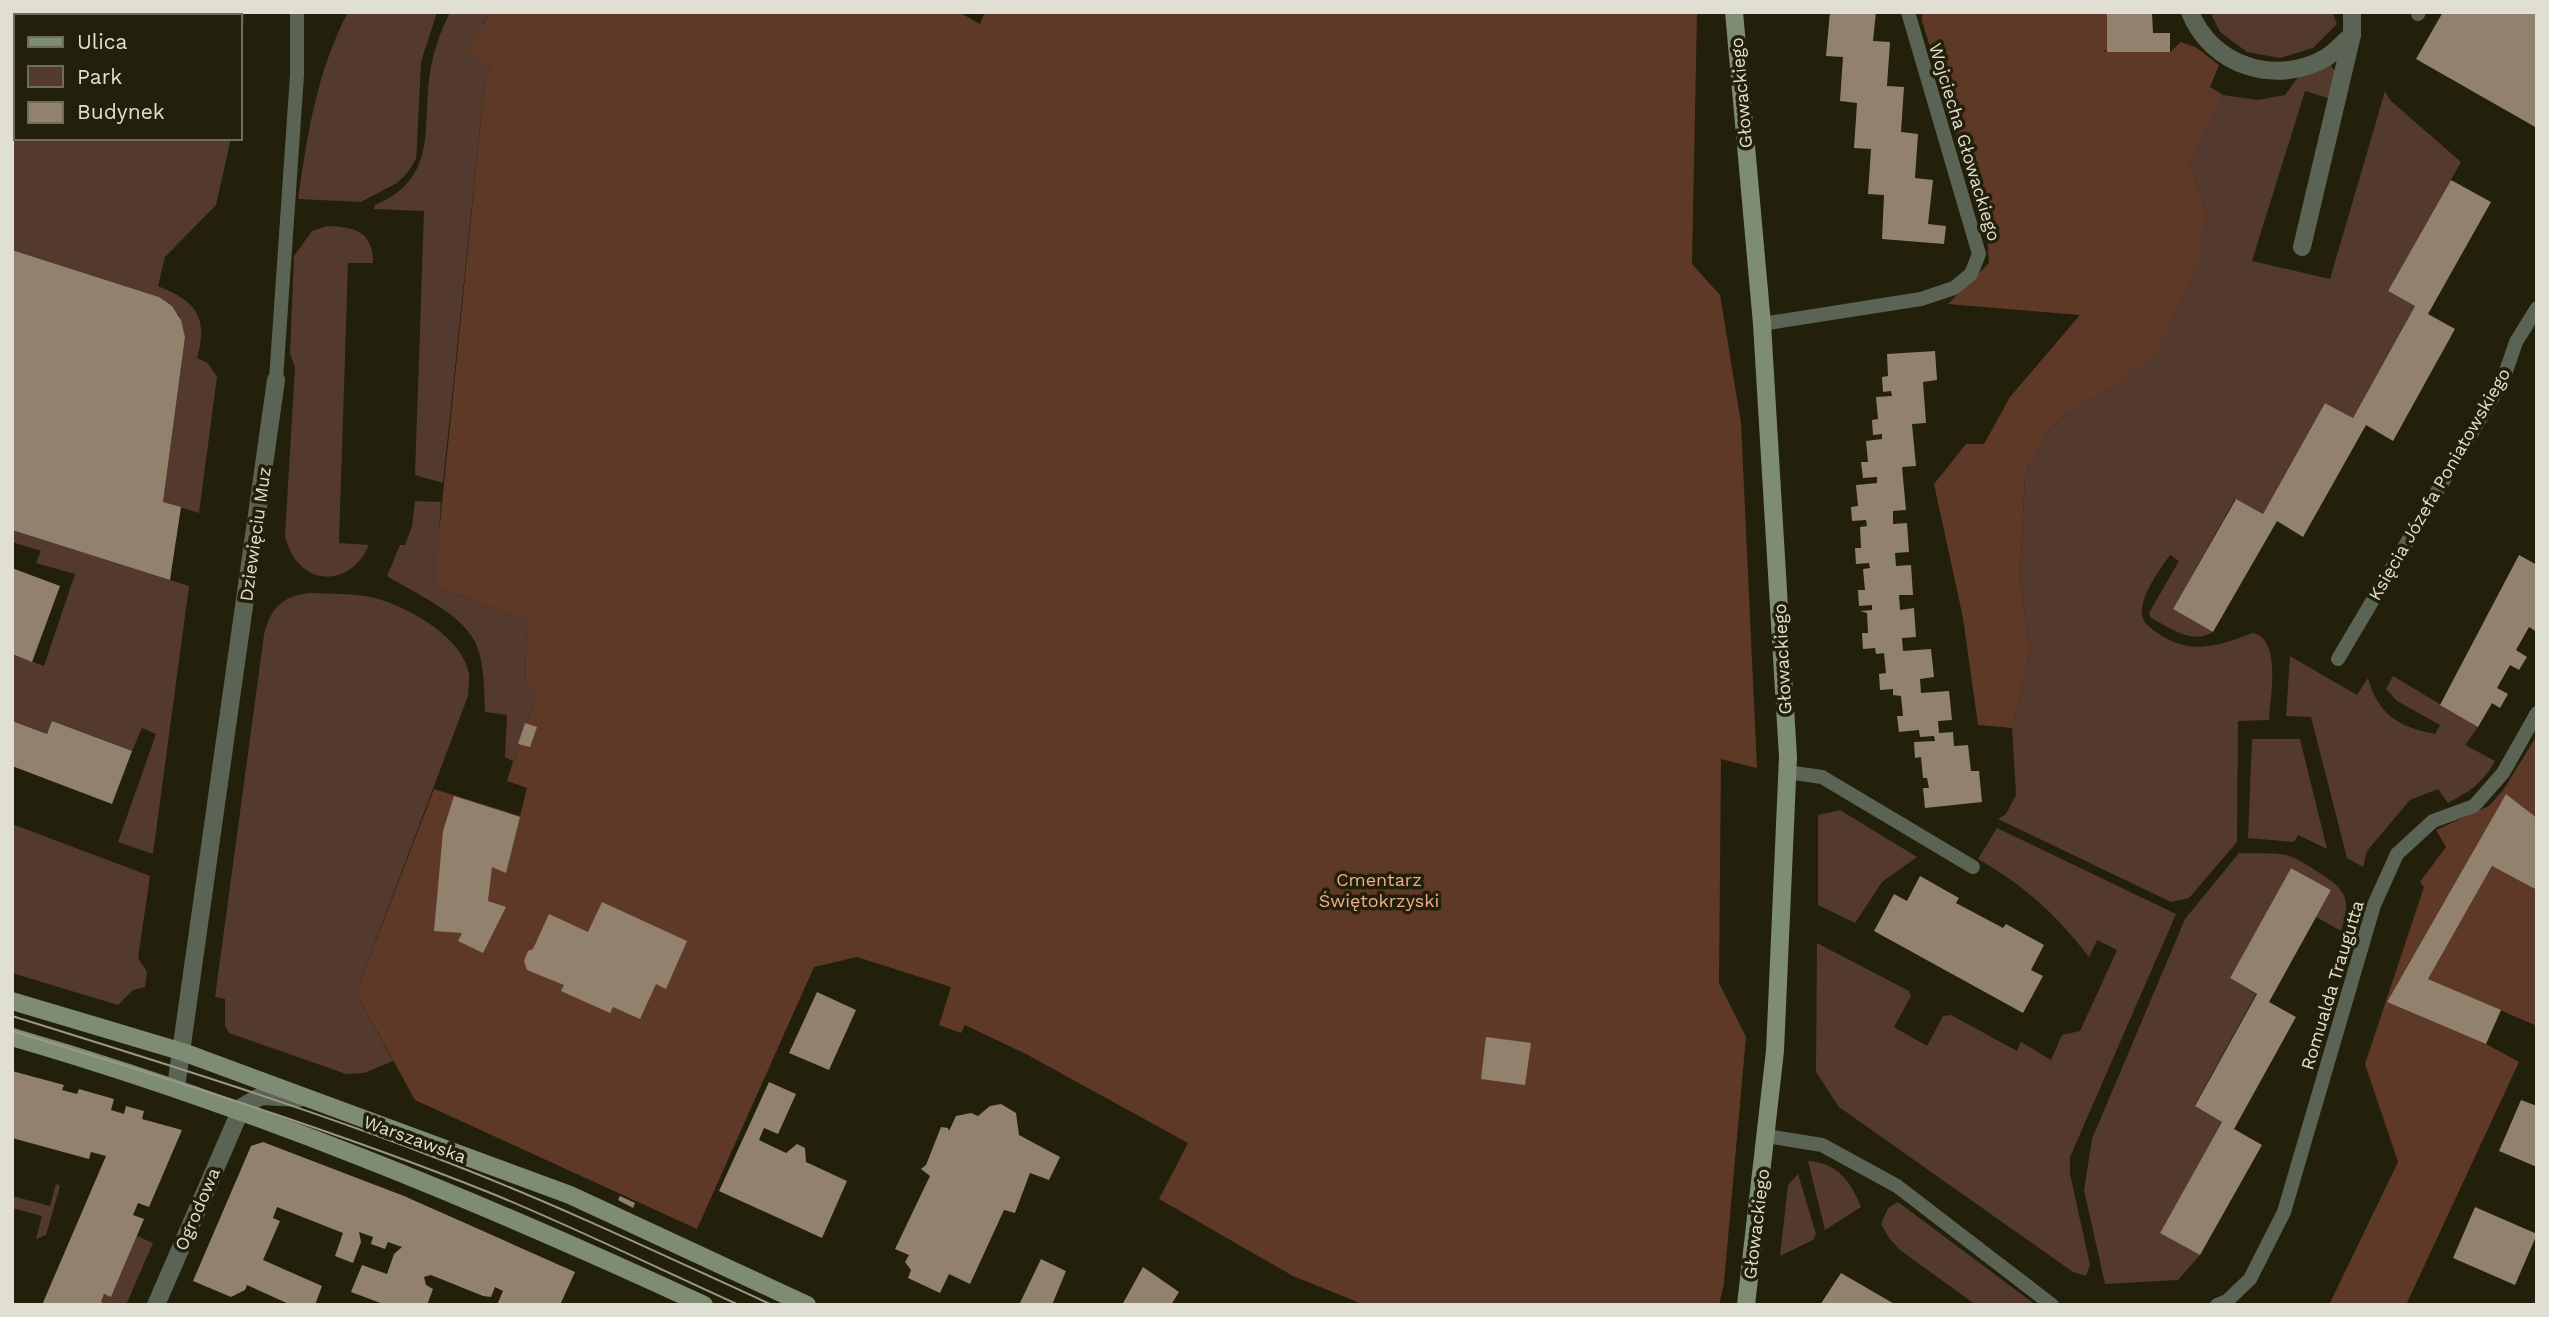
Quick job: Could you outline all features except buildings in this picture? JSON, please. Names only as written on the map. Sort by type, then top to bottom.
[{"type":"main road","name":"Głowackiego","points":[[1734,12],[1762,324],[1787,772],[1775,1051],[1746,1305]]},
{"type":"main road","name":"Warszawska","points":[[12,1001],[183,1052],[570,1195],[807,1305]]},
{"type":"main road","name":"Warszawska","points":[[12,1037],[176,1087],[498,1212],[704,1305]]},
{"type":"street","points":[[2190,12],[2197,31],[2219,53],[2247,68],[2287,70],[2326,57],[2352,35]]},
{"type":"street","points":[[2302,247],[2352,35],[2352,12]]},
{"type":"street","name":"Dziewięciu Muz","points":[[176,1087],[276,380]]},
{"type":"street","points":[[238,1113],[249,1100],[261,1096],[295,1097],[321,1104]]},
{"type":"street","name":"Ogrodowa","points":[[156,1305],[238,1113]]},
{"type":"lane","name":"Dziewięciu Muz","points":[[276,380],[297,75],[297,12]]},
{"type":"lane","name":"Wojciecha Głowackiego","points":[[1762,324],[1922,299],[1954,288],[1970,274],[1979,254],[1908,12]]},
{"type":"lane","name":"Księcia Józefa Poniatowskiego","points":[[2338,659],[2503,380],[2516,342],[2537,308]]},
{"type":"lane","name":"Romualda Traugutta","points":[[2217,1305],[2227,1301],[2250,1279],[2284,1212],[2374,905],[2398,854],[2433,821],[2474,806],[2503,773],[2537,713]]},
{"type":"lane","points":[[1787,772],[1822,777],[1973,867]]},
{"type":"lane","points":[[1767,1136],[1822,1145],[1897,1186],[2052,1305]]},
{"type":"green space","points":[[12,12],[244,12],[242,48],[242,14],[14,14],[14,140],[231,140],[216,205],[165,257],[158,286],[190,304],[196,312],[201,331],[197,358],[208,363],[217,377],[199,513],[163,502],[185,337],[179,315],[159,297],[12,250]]},
{"type":"green space","points":[[348,12],[437,12],[421,62],[416,159],[397,183],[361,202],[298,199],[321,81]]},
{"type":"green space","points":[[450,12],[491,12],[483,24],[491,67],[485,80],[443,483],[415,475],[424,211],[374,209],[375,205],[395,194],[408,182],[423,153],[432,62]]},
{"type":"green space","name":"Cmentarz Świętokrzyski","points":[[491,12],[959,12],[980,24],[985,12],[1697,12],[1692,264],[1720,295],[1741,423],[1757,768],[1721,759],[1719,983],[1746,1037],[1724,1283],[1719,1305],[1365,1305],[1293,1276],[1159,1199],[1188,1143],[1026,1054],[965,1025],[961,1033],[939,1025],[951,987],[857,957],[814,967],[697,1229],[415,1100],[356,993],[434,789],[520,816],[527,788],[507,781],[537,694],[525,687],[527,621],[436,586],[435,573],[485,80],[491,67],[467,51]]},
{"type":"green space","points":[[1922,12],[2107,12],[2107,50],[2103,52],[2170,52],[2181,42],[2197,48],[2219,65],[2210,87],[2223,95],[2189,164],[2206,210],[2199,259],[2156,353],[2115,387],[2073,410],[2049,429],[2025,474],[2020,578],[2030,652],[2012,728],[1978,725],[1963,618],[1934,484],[1966,444],[1984,444],[2010,397],[2080,315],[1948,304],[1989,263],[1987,235],[1922,21]]},
{"type":"green space","points":[[2210,12],[2332,12],[2337,24],[2313,48],[2280,58],[2247,52],[2220,32]]},
{"type":"green space","points":[[2328,61],[2337,74],[2331,95],[2327,98],[2305,91],[2252,261],[2330,279],[2385,91],[2390,100],[2461,162],[2388,291],[2415,306],[2353,418],[2325,403],[2263,514],[2235,499],[2173,609],[2213,632],[2205,636],[2189,636],[2151,618],[2149,613],[2179,561],[2170,555],[2144,599],[2142,614],[2146,623],[2171,641],[2194,647],[2206,646],[2253,633],[2262,638],[2268,646],[2271,658],[2269,720],[2238,721],[2237,842],[2189,898],[2171,902],[1998,819],[2006,814],[2016,795],[2012,728],[2030,652],[2020,578],[2025,474],[2049,429],[2073,410],[2115,387],[2206,210],[2189,164],[2223,95],[2258,100],[2285,95],[2299,76]]},
{"type":"green space","points":[[327,226],[354,230],[366,237],[373,263],[348,263],[339,543],[369,545],[360,560],[336,576],[310,573],[299,564],[291,552],[285,535],[295,368],[290,353],[294,256],[312,231]]},
{"type":"green space","points":[[415,501],[441,502],[436,586],[527,621],[525,686],[537,694],[507,781],[513,761],[505,757],[507,715],[485,712],[482,668],[475,642],[459,621],[448,612],[387,576],[400,545],[405,545],[412,526]]},
{"type":"green space","points":[[12,530],[189,586],[153,854],[118,842],[156,734],[142,728],[132,751],[52,721],[47,734],[12,721],[12,654],[44,666],[75,574],[36,563],[41,551],[12,542]]},
{"type":"green space","points":[[309,593],[367,596],[403,608],[445,636],[465,660],[469,674],[468,696],[356,993],[393,1061],[364,1073],[346,1074],[229,1033],[225,1026],[225,999],[215,997],[264,635],[270,618],[279,605],[291,597]]},
{"type":"green space","points":[[2290,656],[2357,695],[2368,678],[2377,701],[2391,717],[2410,727],[2435,734],[2440,725],[2397,701],[2386,689],[2393,676],[2478,727],[2465,745],[2495,761],[2475,786],[2448,803],[2438,789],[2410,800],[2367,851],[2363,867],[2347,858],[2311,717],[2286,716]]},
{"type":"green space","points":[[2537,735],[2537,818],[2506,794],[2387,1002],[2486,1044],[2519,1062],[2406,1305],[2329,1305],[2398,1162],[2365,1064],[2424,887],[2420,882],[2446,847],[2436,830],[2489,806],[2504,789]]},
{"type":"green space","points":[[2252,739],[2300,739],[2327,849],[2298,835],[2294,842],[2248,838]]},
{"type":"green space","points":[[1840,810],[1917,857],[1882,882],[1855,923],[1818,905],[1818,815]]},
{"type":"green space","points":[[12,824],[150,876],[138,958],[147,972],[145,987],[133,990],[118,1005],[12,973]]},
{"type":"green space","points":[[1997,828],[2176,914],[2070,1157],[2070,1174],[2090,1265],[2086,1276],[2073,1272],[1839,1107],[1816,1072],[1817,943],[1909,991],[1911,996],[1894,1027],[1927,1046],[1943,1016],[1951,1015],[2017,1051],[2021,1042],[2051,1060],[2062,1035],[2080,1031],[2117,950],[2097,940],[2089,957],[2039,902],[1978,859]]},
{"type":"green space","points":[[2239,853],[2289,856],[2335,884],[2346,903],[2341,931],[2316,917],[2331,890],[2291,868],[2230,978],[2256,994],[2195,1105],[2222,1122],[2160,1233],[2200,1255],[2178,1280],[2105,1284],[2084,1190],[2092,1139],[2185,919]]},
{"type":"green space","points":[[2492,866],[2537,890],[2537,1026],[2428,979]]},
{"type":"green space","points":[[1808,1161],[1828,1166],[1842,1175],[1861,1207],[1825,1230]]},
{"type":"green space","points":[[1798,1174],[1816,1234],[1813,1240],[1780,1256],[1788,1185]]},
{"type":"green space","points":[[56,1184],[60,1186],[46,1235],[36,1239],[42,1216],[12,1208],[12,1196],[50,1206]]},
{"type":"green space","points":[[1898,1202],[2036,1305],[1976,1305],[1900,1250],[1881,1224],[1888,1208]]},
{"type":"green space","points":[[137,1236],[153,1243],[126,1305],[107,1305],[101,1302],[104,1294],[111,1297]]},
{"type":"tram line","points":[[12,1016],[275,1100],[431,1156],[560,1209],[772,1305]]},
{"type":"tram line","points":[[12,1031],[254,1107],[434,1171],[555,1220],[739,1305]]}]
